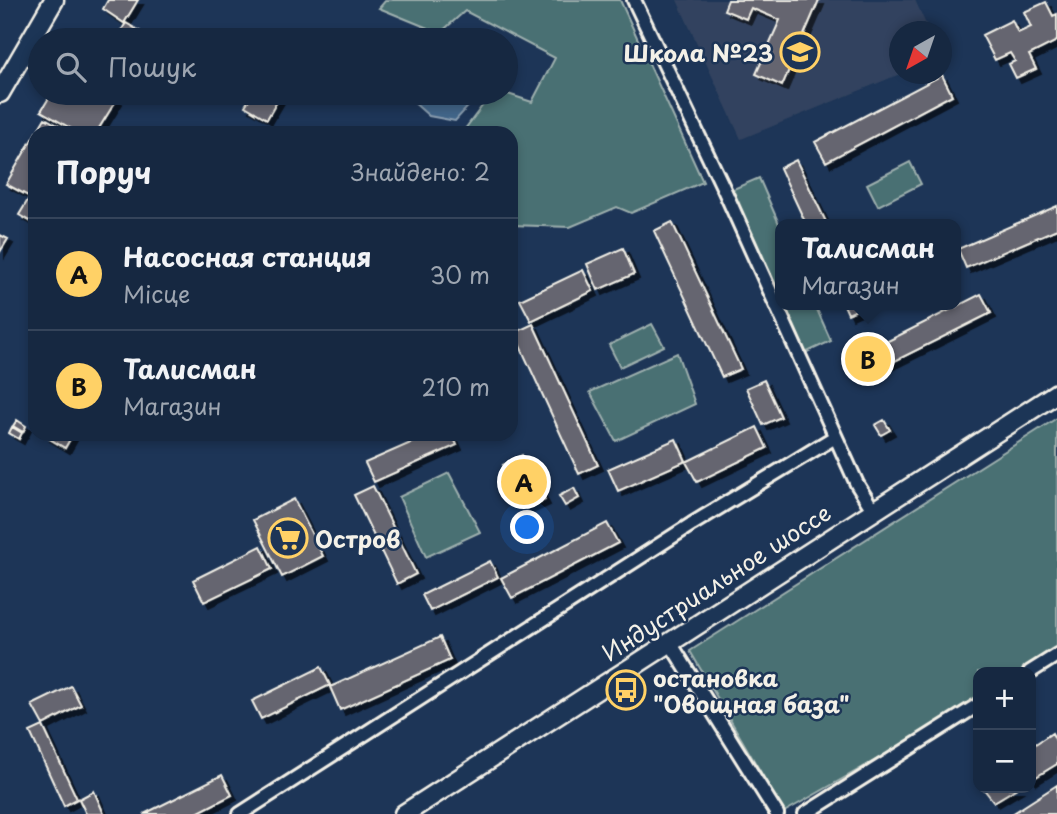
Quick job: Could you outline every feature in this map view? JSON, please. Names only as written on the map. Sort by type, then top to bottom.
[{"type":"main road","points":[[38,28],[54,0]]},
{"type":"main road","points":[[0,93],[28,45]]},
{"type":"main road","name":"Индустриальное шоссе","points":[[404,814],[1057,393]]},
{"type":"street","points":[[634,0],[775,303]]},
{"type":"street","points":[[778,310],[858,486],[873,510]]},
{"type":"street","points":[[240,814],[692,524],[835,437]]},
{"type":"street","points":[[669,641],[777,814]]},
{"type":"street","points":[[1036,668],[1057,655]]},
{"type":"street","points":[[805,814],[973,708]]},
{"type":"shaded area","name":"Школа №23","points":[[677,0],[915,0],[924,21],[889,21],[889,78],[741,139]]},
{"type":"shaded area","points":[[417,105],[470,105],[455,121],[429,116]]},
{"type":"green space","points":[[386,0],[620,0],[703,182],[631,213],[617,207],[570,227],[518,225],[518,126],[467,126],[483,105],[518,105],[518,97],[532,102],[555,58],[518,39],[518,28],[498,28],[465,11],[446,28],[428,28],[379,8]]},
{"type":"green space","points":[[910,162],[921,184],[878,206],[867,184]]},
{"type":"green space","points":[[759,178],[777,219],[775,291],[731,190]]},
{"type":"green space","points":[[783,310],[817,310],[831,341],[803,354]]},
{"type":"green space","points":[[652,324],[664,346],[620,367],[609,345]]},
{"type":"green space","points":[[677,353],[695,404],[616,441],[590,392]]},
{"type":"green space","points":[[1057,418],[1057,657],[1036,669],[973,667],[973,705],[784,812],[690,651]]},
{"type":"green space","points":[[449,473],[480,532],[426,557],[399,497]]},
{"type":"building","points":[[108,0],[138,0],[124,23],[103,9]]},
{"type":"building","points":[[728,0],[819,0],[782,86],[756,74],[780,20],[751,8],[746,19],[724,10]]},
{"type":"building","points":[[1046,2],[1053,16],[1057,14],[1057,41],[1029,55],[1036,69],[1016,78],[1009,64],[1015,61],[1010,53],[995,60],[982,35],[1012,20],[1018,33],[1031,27],[1024,12]]},
{"type":"building","points":[[925,84],[946,84],[952,95],[826,162],[815,142]]},
{"type":"building","points":[[45,105],[113,105],[100,126],[67,126],[41,111]]},
{"type":"building","points":[[246,105],[275,105],[267,119]]},
{"type":"building","points":[[45,118],[59,126],[40,126]]},
{"type":"building","points":[[28,146],[28,196],[6,184]]},
{"type":"building","points":[[796,160],[825,219],[804,219],[780,168]]},
{"type":"building","points":[[28,200],[28,220],[19,215]]},
{"type":"building","points":[[1057,206],[1057,229],[966,268],[961,248]]},
{"type":"building","points":[[672,222],[741,369],[722,377],[654,231]]},
{"type":"building","points":[[0,235],[8,239],[0,252]]},
{"type":"building","points":[[623,248],[634,274],[598,290],[587,264]]},
{"type":"building","points":[[583,270],[593,291],[531,321],[520,300]]},
{"type":"building","points":[[981,294],[991,313],[883,367],[874,348],[949,310],[961,310],[961,304]]},
{"type":"building","points":[[533,324],[598,465],[579,474],[518,342],[518,331]]},
{"type":"building","points":[[764,380],[781,417],[763,425],[746,388]]},
{"type":"building","points":[[17,420],[26,426],[23,432],[13,426]]},
{"type":"building","points":[[884,420],[890,430],[881,435],[875,425]]},
{"type":"building","points":[[12,427],[22,433],[19,439],[9,433]]},
{"type":"building","points":[[757,427],[767,448],[697,482],[686,462]]},
{"type":"building","points":[[676,439],[686,461],[618,491],[608,469]]},
{"type":"building","points":[[53,441],[69,441],[65,448]]},
{"type":"building","points":[[415,441],[455,441],[457,445],[374,482],[365,463]]},
{"type":"building","points":[[522,455],[545,500],[526,509],[503,465]]},
{"type":"building","points":[[373,486],[416,574],[397,584],[354,495]]},
{"type":"building","points":[[574,488],[579,498],[565,506],[559,496]]},
{"type":"building","name":"Остров","points":[[294,499],[323,556],[282,577],[253,520]]},
{"type":"building","points":[[607,523],[618,543],[512,598],[501,578]]},
{"type":"building","points":[[261,546],[272,569],[204,602],[193,580]]},
{"type":"building","points":[[490,561],[498,577],[430,611],[422,595]]},
{"type":"building","points":[[440,637],[450,660],[340,710],[330,687]]},
{"type":"building","points":[[321,667],[330,685],[261,719],[252,701]]},
{"type":"building","points":[[71,686],[81,705],[43,725],[32,705]]},
{"type":"building","points":[[43,726],[77,799],[64,806],[30,732]]},
{"type":"building","points":[[1052,733],[1057,743],[1057,764],[1036,777],[1036,744]]},
{"type":"building","points":[[222,775],[232,795],[195,814],[144,814]]},
{"type":"building","points":[[1057,785],[1057,814],[1012,814]]},
{"type":"building","points":[[94,791],[104,814],[86,814],[79,799]]},
{"type":"building","points":[[987,793],[1009,793],[994,802]]},
{"type":"place","name":"Школа №23","points":[[800,52]]},
{"type":"place","name":"Талисман","points":[[868,359]]},
{"type":"place","name":"Насосная станция","points":[[524,482]]},
{"type":"place","name":"Остров","points":[[288,538]]},
{"type":"place","name":"остановка \"Овощная база\"","points":[[626,690]]}]
